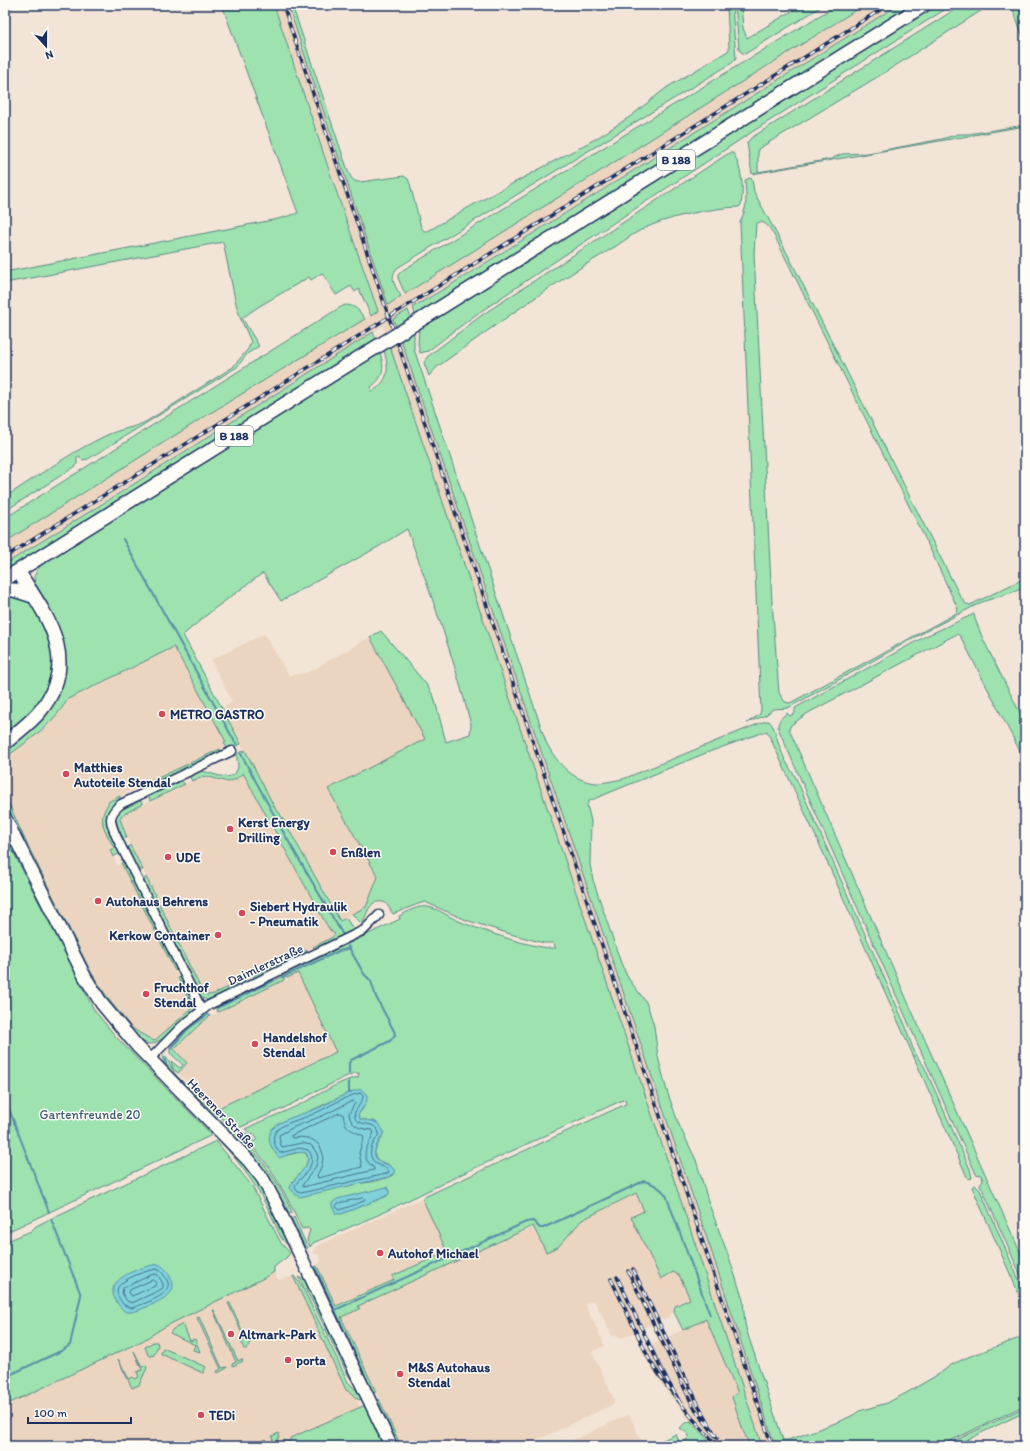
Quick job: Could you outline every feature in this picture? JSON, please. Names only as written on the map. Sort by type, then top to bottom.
[{"type":"main road","name":"B 188","points":[[5,579],[924,5]]},
{"type":"main road","points":[[5,743],[40,710],[52,692],[57,676],[59,658],[56,639],[48,618],[18,571]]},
{"type":"main road","points":[[5,590],[14,590],[33,596]]},
{"type":"main road","name":"Heerener Straße","points":[[5,818],[91,988],[113,1019],[238,1149],[263,1179],[391,1446]]},
{"type":"street","points":[[202,1010],[116,836],[111,818],[114,810],[122,804],[232,751]]},
{"type":"street","name":"Daimlerstraße","points":[[150,1059],[181,1027],[217,1000],[364,930],[379,915]]},
{"type":"shaded area","points":[[274,5],[288,5],[388,305],[864,5],[898,5],[394,319],[711,1250],[775,1446],[762,1446],[668,1162],[383,326],[5,564],[5,542],[217,409],[378,311]]},
{"type":"shaded area","points":[[264,634],[289,675],[305,673],[314,669],[370,637],[426,739],[328,789],[378,877],[366,907],[340,921],[279,812],[277,813],[249,758],[221,709],[232,702],[211,660]]},
{"type":"shaded area","points":[[174,647],[226,742],[224,743],[226,746],[108,802],[102,817],[104,827],[114,848],[110,851],[117,865],[121,863],[192,1006],[191,1009],[154,1042],[131,1027],[110,1001],[91,972],[26,842],[5,795],[5,759],[32,737],[62,709],[68,699]]},
{"type":"shaded area","points":[[243,772],[325,922],[330,930],[335,934],[326,941],[214,994],[207,995],[203,993],[127,838],[120,819],[122,815],[130,810],[202,776],[223,782],[238,777]]},
{"type":"shaded area","name":"Handelshof Stendal","points":[[298,973],[336,1052],[214,1110],[178,1073],[187,1063],[174,1049],[210,1016],[284,980],[288,980],[287,978]]},
{"type":"shaded area","points":[[636,1193],[644,1211],[631,1217],[660,1278],[673,1272],[679,1275],[690,1299],[676,1306],[676,1312],[671,1314],[669,1317],[663,1320],[660,1319],[655,1321],[653,1324],[622,1338],[612,1336],[594,1300],[585,1304],[605,1346],[592,1352],[614,1399],[614,1404],[524,1446],[401,1446],[341,1317],[359,1309],[358,1306],[533,1226],[546,1252],[558,1247],[582,1220]]},
{"type":"shaded area","name":"Autohof Michael","points":[[422,1198],[447,1252],[393,1276],[394,1280],[335,1306],[317,1266],[321,1261],[318,1254],[314,1254],[313,1250],[319,1245]]},
{"type":"shaded area","name":"Altmark-Park","points":[[274,1271],[278,1280],[293,1276],[346,1390],[351,1388],[361,1408],[278,1446],[5,1446],[5,1400]]},
{"type":"shaded area","points":[[706,1319],[738,1393],[732,1397],[750,1446],[714,1446],[693,1424],[664,1388],[641,1350]]},
{"type":"shaded area","points":[[629,1414],[642,1442],[634,1446],[561,1446]]},
{"type":"green space","points":[[222,5],[274,5],[378,311],[371,316],[359,289],[355,292],[351,286],[336,295],[322,273],[311,280],[309,277],[242,318],[259,346],[247,354],[237,367],[88,459],[83,460],[79,456],[77,457],[76,466],[5,511],[5,497],[94,442],[112,433],[147,421],[233,367],[248,349],[251,342],[236,304],[223,242],[5,283],[5,272],[278,219],[298,213]]},
{"type":"green space","points":[[288,5],[292,5],[351,177],[353,180],[360,182],[404,176],[408,179],[410,184],[421,227],[424,231],[428,231],[597,138],[631,116],[666,88],[728,51],[727,5],[732,5],[736,59],[732,63],[397,268],[393,275],[393,279],[401,296],[388,305]]},
{"type":"green space","points":[[735,5],[741,5],[743,28],[747,38],[802,5],[824,5],[745,54],[739,49]]},
{"type":"green space","points":[[837,5],[864,5],[405,294],[398,278],[398,275],[403,270]]},
{"type":"green space","points":[[898,5],[916,5],[434,305],[433,304],[415,315],[413,307]]},
{"type":"green space","points":[[932,5],[952,5],[755,130],[474,316],[428,351],[420,353],[418,344],[419,328],[439,317],[438,315]]},
{"type":"green space","points":[[962,5],[990,5],[884,73],[758,149],[758,172],[831,159],[842,154],[868,153],[942,139],[958,134],[1025,126],[752,174],[747,143],[751,138]]},
{"type":"green space","points":[[1010,5],[1025,5],[1025,42],[1012,7]]},
{"type":"green space","points":[[729,153],[733,153],[742,178],[741,205],[739,207],[715,209],[688,214],[662,221],[639,231],[521,307],[437,367],[429,376],[424,363],[427,357],[482,315]]},
{"type":"green space","points":[[750,178],[752,179],[754,192],[787,253],[960,596],[966,604],[970,605],[1025,578],[1025,588],[982,602],[930,629],[788,708],[773,709],[766,715],[747,723],[760,714],[761,710],[740,222],[743,217],[745,207],[745,180]],"holes":[[[762,222],[768,226],[774,235],[923,534],[958,609],[953,615],[790,703],[785,702],[779,693],[772,602],[754,254],[756,224]]]},
{"type":"green space","points":[[345,305],[355,307],[365,319],[217,409],[5,542],[5,518]]},
{"type":"green space","points":[[408,310],[411,318],[396,327],[393,319]]},
{"type":"green space","points":[[373,332],[376,340],[5,571],[5,564]]},
{"type":"green space","points":[[414,332],[414,349],[546,742],[550,750],[561,765],[575,776],[583,780],[601,783],[623,779],[758,724],[769,721],[784,757],[795,776],[906,1027],[913,1048],[924,1066],[970,1169],[972,1178],[968,1179],[817,839],[767,731],[706,753],[589,801],[587,805],[591,821],[590,865],[593,880],[621,963],[628,978],[646,1002],[649,1010],[654,1026],[658,1057],[667,1091],[679,1125],[696,1160],[709,1204],[730,1260],[743,1300],[745,1324],[748,1335],[783,1440],[788,1440],[841,1421],[859,1411],[887,1403],[939,1374],[951,1365],[968,1357],[1025,1336],[1025,1405],[940,1446],[775,1446],[711,1250],[401,340]]},
{"type":"green space","points":[[390,347],[668,1162],[762,1446],[750,1446],[744,1433],[732,1397],[738,1393],[706,1319],[683,1330],[674,1312],[675,1306],[690,1299],[679,1275],[673,1272],[661,1279],[631,1217],[644,1211],[636,1193],[582,1220],[558,1247],[546,1252],[533,1226],[358,1306],[360,1309],[341,1317],[376,1392],[372,1394],[311,1269],[317,1266],[336,1306],[394,1280],[392,1276],[447,1252],[422,1198],[626,1104],[625,1099],[464,1173],[378,1215],[313,1243],[310,1247],[307,1240],[310,1230],[308,1228],[302,1229],[275,1177],[249,1142],[238,1132],[248,1134],[254,1142],[257,1139],[254,1134],[253,1135],[245,1129],[299,1105],[342,1082],[358,1077],[359,1073],[354,1073],[345,1077],[284,1108],[234,1130],[214,1110],[336,1052],[298,973],[287,978],[286,977],[284,980],[218,1012],[216,1009],[217,1005],[272,979],[274,981],[282,977],[282,975],[400,919],[399,916],[409,911],[420,907],[432,908],[457,920],[495,934],[536,946],[556,948],[553,943],[544,943],[466,920],[425,902],[393,914],[386,903],[376,902],[370,907],[362,924],[352,914],[366,907],[378,877],[328,789],[425,739],[370,637],[381,631],[426,684],[434,697],[446,742],[470,734],[471,725],[450,651],[407,529],[378,547],[281,601],[263,573],[214,609],[183,635],[241,744],[228,750],[224,743],[226,742],[174,647],[68,699],[61,710],[47,725],[5,759],[5,750],[37,721],[63,646],[58,626],[35,586],[34,577],[37,570],[44,562],[358,364],[359,366],[380,353],[383,368],[379,380],[371,387],[372,392],[382,383],[387,374],[387,363],[384,350]],"holes":[[[353,1091],[364,1107],[358,1115],[360,1119],[376,1122],[382,1138],[375,1151],[376,1157],[378,1160],[388,1164],[393,1175],[382,1179],[356,1184],[292,1182],[304,1169],[307,1157],[306,1153],[301,1152],[287,1155],[310,1111]],[[367,1193],[387,1196],[341,1214],[355,1195]]]},
{"type":"green space","points":[[5,594],[25,599],[32,606],[46,628],[52,653],[52,670],[48,687],[35,710],[5,736]]},
{"type":"green space","points":[[974,614],[983,639],[1025,723],[1025,761],[965,645],[960,636],[957,634],[808,713],[791,725],[789,729],[907,1000],[1025,1263],[1025,1285],[980,1184],[983,1180],[981,1175],[976,1174],[778,728],[782,717],[787,713],[790,716],[795,713],[795,708],[926,636]]},
{"type":"green space","points":[[220,749],[220,753],[152,785],[148,785],[147,783]]},
{"type":"green space","points":[[245,750],[277,812],[279,812],[340,921],[346,918],[353,929],[353,932],[316,950],[313,947],[331,938],[335,934],[330,930],[325,922],[243,773],[236,779],[228,782],[205,776],[192,781],[190,777],[201,771],[228,777],[236,772],[238,766],[237,754]]},
{"type":"green space","points":[[181,781],[185,784],[150,801],[149,796]]},
{"type":"green space","points":[[5,795],[26,842],[91,972],[110,1001],[131,1027],[154,1041],[191,1009],[192,1006],[178,978],[181,977],[186,984],[192,997],[194,1010],[180,1025],[159,1041],[149,1044],[141,1041],[132,1034],[106,1003],[84,968],[6,811]]},
{"type":"green space","points":[[120,796],[120,801],[113,806],[107,818],[110,832],[120,853],[113,857],[110,850],[114,848],[105,831],[103,816],[108,802]]},
{"type":"green space","points":[[139,801],[142,802],[142,804],[121,816],[120,819],[127,838],[123,838],[116,818],[120,811]]},
{"type":"green space","name":"Gartenfreunde 20","points":[[5,836],[94,1010],[117,1038],[212,1135],[5,1233]]},
{"type":"green space","points":[[130,845],[143,870],[138,870],[127,848]]},
{"type":"green space","points":[[121,863],[125,863],[177,968],[175,971]]},
{"type":"green space","points":[[146,877],[203,993],[207,995],[214,994],[245,979],[245,983],[211,999],[206,1000],[201,997],[144,882]]},
{"type":"green space","points":[[306,950],[307,953],[255,979],[253,976]]},
{"type":"green space","points":[[206,1013],[210,1016],[174,1049],[187,1063],[178,1073],[173,1069],[171,1061],[180,1068],[183,1065],[170,1053],[170,1048],[187,1028]]},
{"type":"green space","points":[[164,1055],[176,1075],[232,1131],[229,1133],[164,1066]]},
{"type":"green space","points":[[236,1133],[261,1160],[281,1190],[292,1212],[287,1214],[233,1136]]},
{"type":"green space","points":[[220,1139],[259,1181],[291,1247],[281,1238],[267,1206],[255,1186],[235,1158],[219,1140]]},
{"type":"green space","points":[[216,1141],[252,1186],[281,1243],[290,1253],[287,1257],[274,1267],[274,1272],[264,1278],[166,1326],[142,1341],[10,1403],[5,1407],[5,1242],[31,1231],[36,1226],[56,1216]]},
{"type":"green space","points":[[975,1185],[980,1190],[1025,1294],[1025,1308],[972,1187]]},
{"type":"green space","points":[[294,1217],[308,1248],[305,1250],[290,1220]]},
{"type":"green space","points":[[293,1276],[302,1286],[348,1382],[357,1391],[361,1398],[360,1400],[346,1390]]},
{"type":"green space","points":[[298,1277],[306,1281],[361,1391],[347,1372]]},
{"type":"green space","points":[[228,1303],[230,1303],[245,1337],[250,1335],[251,1337],[246,1349],[244,1349],[241,1342],[245,1340]]},
{"type":"green space","points":[[213,1310],[238,1361],[242,1359],[243,1361],[233,1366],[232,1364],[236,1362]]},
{"type":"green space","points":[[199,1317],[222,1368],[227,1367],[218,1373],[217,1371],[221,1369],[197,1318]]},
{"type":"green space","points":[[183,1324],[190,1341],[195,1339],[200,1352],[193,1350],[195,1345],[170,1333],[173,1329]]},
{"type":"green space","points":[[153,1342],[157,1342],[158,1345],[154,1355],[151,1356],[148,1355],[145,1347]]},
{"type":"green space","points":[[163,1348],[206,1367],[203,1373],[161,1354]]},
{"type":"green space","points":[[134,1351],[142,1367],[146,1365],[147,1368],[139,1385],[132,1388],[118,1359],[129,1379],[139,1377],[137,1372],[142,1370]]},
{"type":"green space","points":[[379,1399],[401,1446],[395,1446],[375,1401]]},
{"type":"green space","points":[[363,1406],[366,1407],[384,1446],[251,1446],[266,1439],[268,1443],[273,1441],[272,1436],[279,1433],[277,1440],[278,1443],[290,1441],[290,1438]]},
{"type":"green space","points":[[1025,1407],[1025,1412],[954,1446],[944,1446]]},
{"type":"green space","points":[[691,1421],[714,1446],[686,1446],[684,1442],[689,1437],[688,1434],[680,1428],[685,1423]]},
{"type":"green space","points":[[676,1434],[681,1446],[650,1446]]},
{"type":"water","points":[[361,1089],[367,1095],[367,1101],[358,1115],[360,1119],[376,1123],[384,1132],[377,1145],[375,1155],[378,1160],[389,1165],[395,1172],[388,1177],[300,1197],[296,1195],[290,1188],[305,1167],[308,1158],[306,1153],[299,1152],[280,1158],[271,1146],[269,1138],[271,1131],[279,1123],[285,1120],[318,1108],[344,1095]]},
{"type":"water","points":[[387,1187],[389,1194],[341,1214],[336,1214],[332,1206],[332,1203],[337,1199]]},
{"type":"water","points":[[158,1264],[166,1270],[173,1283],[171,1292],[157,1302],[137,1311],[127,1312],[123,1310],[115,1299],[113,1292],[115,1285],[120,1279],[135,1270]]},
{"type":"waterway","points":[[1020,5],[1025,19]]},
{"type":"waterway","points":[[123,539],[236,744]]},
{"type":"waterway","points":[[241,754],[286,837],[343,935]]},
{"type":"waterway","points":[[348,946],[364,974],[371,981],[376,997],[395,1035],[390,1041],[351,1060],[349,1063],[349,1073]]},
{"type":"waterway","points":[[283,977],[339,951],[350,948]]},
{"type":"waterway","points":[[217,1008],[273,981]]},
{"type":"waterway","points":[[170,1049],[188,1029],[207,1015]]},
{"type":"waterway","points":[[165,1059],[166,1065],[170,1071]]},
{"type":"waterway","points":[[349,1080],[349,1093]]},
{"type":"waterway","points":[[5,1099],[49,1212]]},
{"type":"waterway","points":[[209,1112],[228,1131]]},
{"type":"waterway","points":[[236,1138],[265,1173],[288,1212]]},
{"type":"waterway","points":[[335,1310],[526,1222],[533,1221],[540,1228],[543,1228],[644,1181],[656,1186],[666,1195],[710,1315]]},
{"type":"waterway","points":[[5,1377],[63,1350],[70,1345],[81,1295],[51,1219]]},
{"type":"waterway","points":[[291,1219],[305,1248]]},
{"type":"waterway","points":[[315,1267],[373,1393]]},
{"type":"waterway","points":[[377,1400],[394,1437]]},
{"type":"railway","points":[[283,5],[772,1446]]},
{"type":"railway","points":[[5,557],[888,5]]},
{"type":"railway","points":[[628,1271],[693,1406],[717,1438],[699,1406],[633,1269]]},
{"type":"railway","points":[[611,1279],[650,1361],[681,1404],[661,1369],[617,1277]]},
{"type":"railway","points":[[681,1404],[718,1446]]},
{"type":"place","name":"METRO GASTRO","points":[[162,714]]},
{"type":"place","name":"Matthies Autoteile Stendal","points":[[66,774]]},
{"type":"place","name":"Kerst Energy Drilling","points":[[230,829]]},
{"type":"place","name":"Enßlen","points":[[333,852]]},
{"type":"place","name":"UDE","points":[[168,857]]},
{"type":"place","name":"Autohaus Behrens","points":[[98,901]]},
{"type":"place","name":"Siebert Hydraulik - Pneumatik","points":[[242,913]]},
{"type":"place","name":"Kerkow Container","points":[[218,935]]},
{"type":"place","name":"Fruchthof Stendal","points":[[146,994]]},
{"type":"place","name":"Handelshof Stendal","points":[[255,1044]]},
{"type":"place","name":"Autohof Michael","points":[[380,1253]]},
{"type":"place","name":"Altmark-Park","points":[[231,1334]]},
{"type":"place","name":"porta","points":[[288,1360]]},
{"type":"place","name":"M&S Autohaus Stendal","points":[[400,1374]]},
{"type":"place","name":"TEDi","points":[[201,1415]]}]
